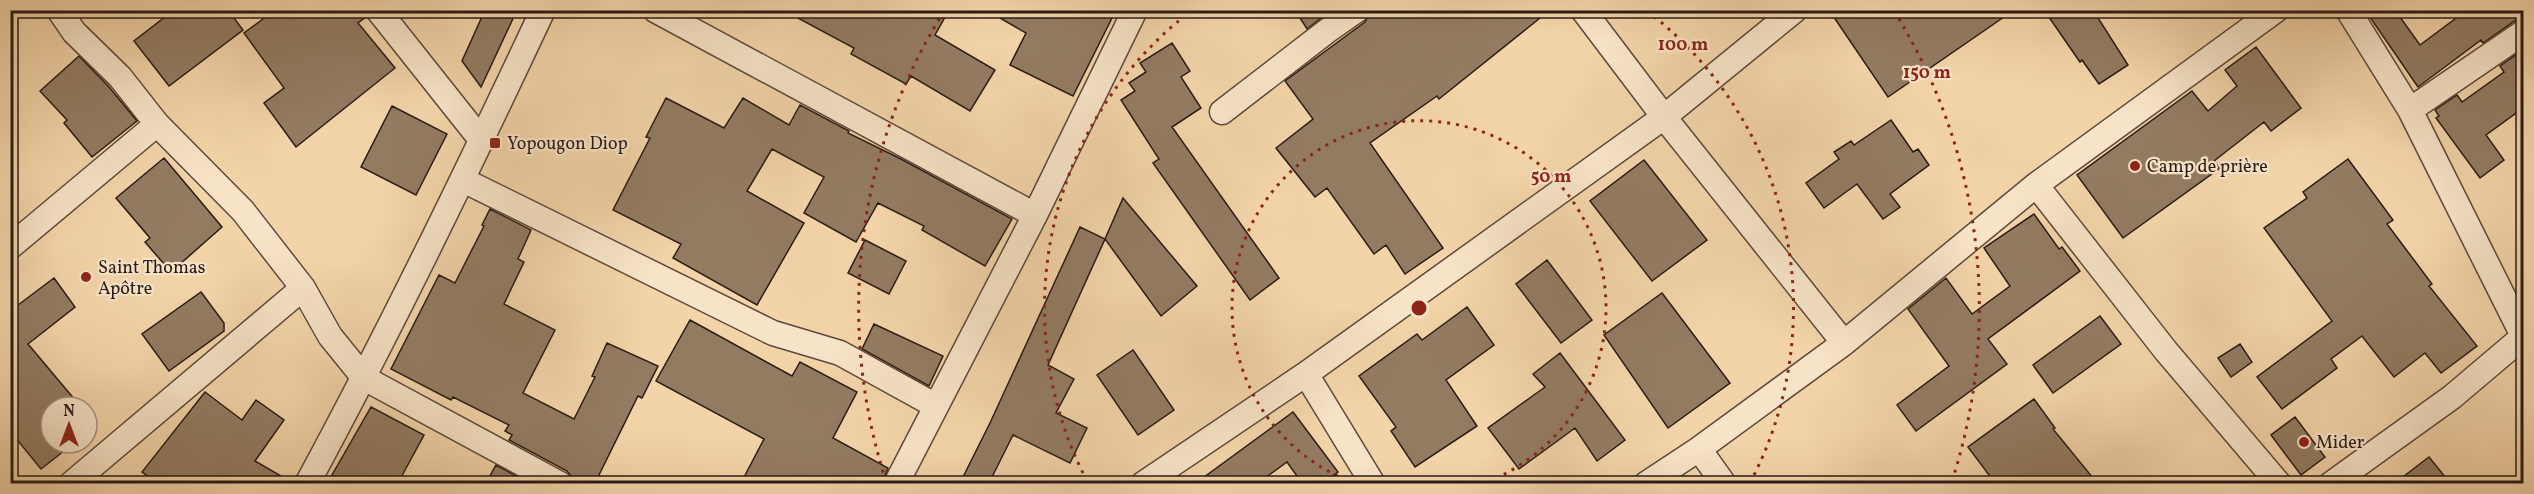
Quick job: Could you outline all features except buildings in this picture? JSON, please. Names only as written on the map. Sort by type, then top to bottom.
[{"type":"street","points":[[59,10],[74,32],[120,77],[157,124],[243,211],[303,288],[330,336],[364,378],[560,483]]},
{"type":"street","points":[[378,10],[482,141]]},
{"type":"street","points":[[307,483],[364,378],[463,180],[543,10]]},
{"type":"street","points":[[655,10],[1035,214]]},
{"type":"street","points":[[896,483],[1035,214],[1135,10]]},
{"type":"street","points":[[1222,112],[1357,10]]},
{"type":"street","points":[[1583,10],[1664,117],[1844,343]]},
{"type":"street","points":[[1143,483],[1306,374],[1664,117],[1795,10]]},
{"type":"street","points":[[1646,483],[1700,449],[1844,343],[2036,185],[2276,10]]},
{"type":"street","points":[[2331,483],[2452,397],[2523,337],[2410,110],[2348,10]]},
{"type":"street","points":[[2410,110],[2523,32]]},
{"type":"street","points":[[10,247],[157,124]]},
{"type":"street","points":[[463,180],[773,333],[840,353],[936,406]]},
{"type":"street","points":[[2036,185],[2166,351],[2279,483]]},
{"type":"street","points":[[71,483],[303,288]]},
{"type":"street","points":[[1306,374],[1373,483]]},
{"type":"street","points":[[1700,449],[1724,483]]},
{"type":"place","name":"Yopougon Diop","points":[[495,143]]},
{"type":"place","name":"Camp de prière","points":[[2135,166]]},
{"type":"place","name":"Saint Thomas Apôtre","points":[[86,277]]},
{"type":"place","name":"Mider","points":[[2304,442]]}]
